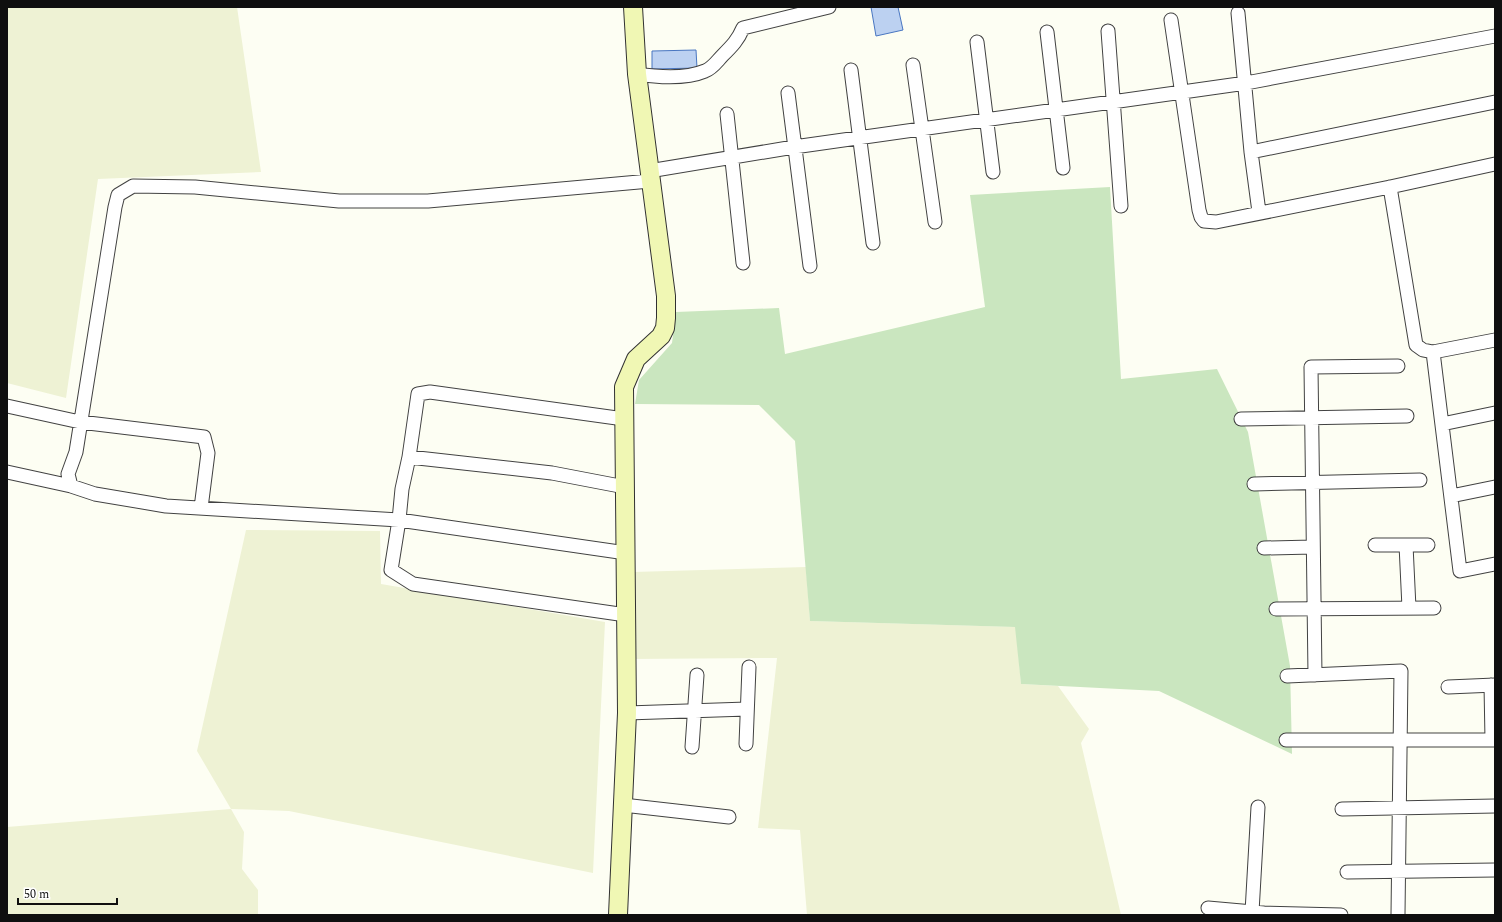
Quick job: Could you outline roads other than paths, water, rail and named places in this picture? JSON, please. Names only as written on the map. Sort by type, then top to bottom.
[{"type":"street","points":[[618,915],[627,713],[624,388],[636,359],[661,336],[666,318],[666,296],[649,176],[637,74],[633,7]]},
{"type":"street","points":[[637,74],[686,75],[705,72],[713,66],[739,39],[743,28],[829,7]]},
{"type":"street","points":[[1238,13],[1246,84],[1251,152],[1259,212]]},
{"type":"street","points":[[1171,20],[1201,217],[1204,221],[1210,222],[1390,187],[1495,164]]},
{"type":"street","points":[[1108,30],[1121,206]]},
{"type":"street","points":[[1046,32],[1063,168]]},
{"type":"street","points":[[71,486],[68,474],[76,452],[115,207],[118,196],[133,186],[195,187],[339,201],[428,201],[649,176],[733,157],[794,147],[1246,84],[1495,36]]},
{"type":"street","points":[[977,42],[993,172]]},
{"type":"street","points":[[913,65],[935,222]]},
{"type":"street","points":[[851,70],[861,138],[873,243]]},
{"type":"street","points":[[788,92],[810,266]]},
{"type":"street","points":[[1251,152],[1495,102]]},
{"type":"street","points":[[727,114],[733,157],[743,263]]},
{"type":"street","points":[[1390,187],[1416,345],[1423,350],[1433,352],[1495,340]]},
{"type":"street","points":[[1433,352],[1460,571],[1495,564]]},
{"type":"street","points":[[1315,675],[1311,367],[1398,366]]},
{"type":"street","points":[[624,419],[430,392],[418,394],[409,457],[402,489],[391,570],[412,584],[626,615]]},
{"type":"street","points":[[7,406],[80,422],[204,437],[208,453],[200,508]]},
{"type":"street","points":[[1442,424],[1495,414]]},
{"type":"street","points":[[1241,420],[1407,416]]},
{"type":"street","points":[[409,457],[552,473],[625,487]]},
{"type":"street","points":[[7,472],[71,486],[103,495],[166,506],[399,520],[626,553]]},
{"type":"street","points":[[1254,484],[1420,480]]},
{"type":"street","points":[[1451,496],[1495,487]]},
{"type":"street","points":[[1406,544],[1409,608]]},
{"type":"street","points":[[1375,545],[1428,545]]},
{"type":"street","points":[[1264,548],[1313,548]]},
{"type":"street","points":[[1276,609],[1434,608]]},
{"type":"street","points":[[746,744],[746,709],[749,667]]},
{"type":"street","points":[[1287,676],[1401,671],[1398,915]]},
{"type":"street","points":[[692,747],[697,675]]},
{"type":"street","points":[[1286,740],[1494,740],[1493,685],[1448,687]]},
{"type":"street","points":[[627,713],[746,709]]},
{"type":"street","points":[[623,805],[729,817]]},
{"type":"street","points":[[1342,809],[1495,806]]},
{"type":"street","points":[[1258,807],[1260,913]]},
{"type":"street","points":[[1348,872],[1495,870]]},
{"type":"street","points":[[1208,908],[1260,913],[1341,915]]},
{"type":"water","points":[[871,7],[898,7],[903,30],[876,36]]},
{"type":"water","points":[[696,50],[697,68],[652,69],[652,51]]}]
